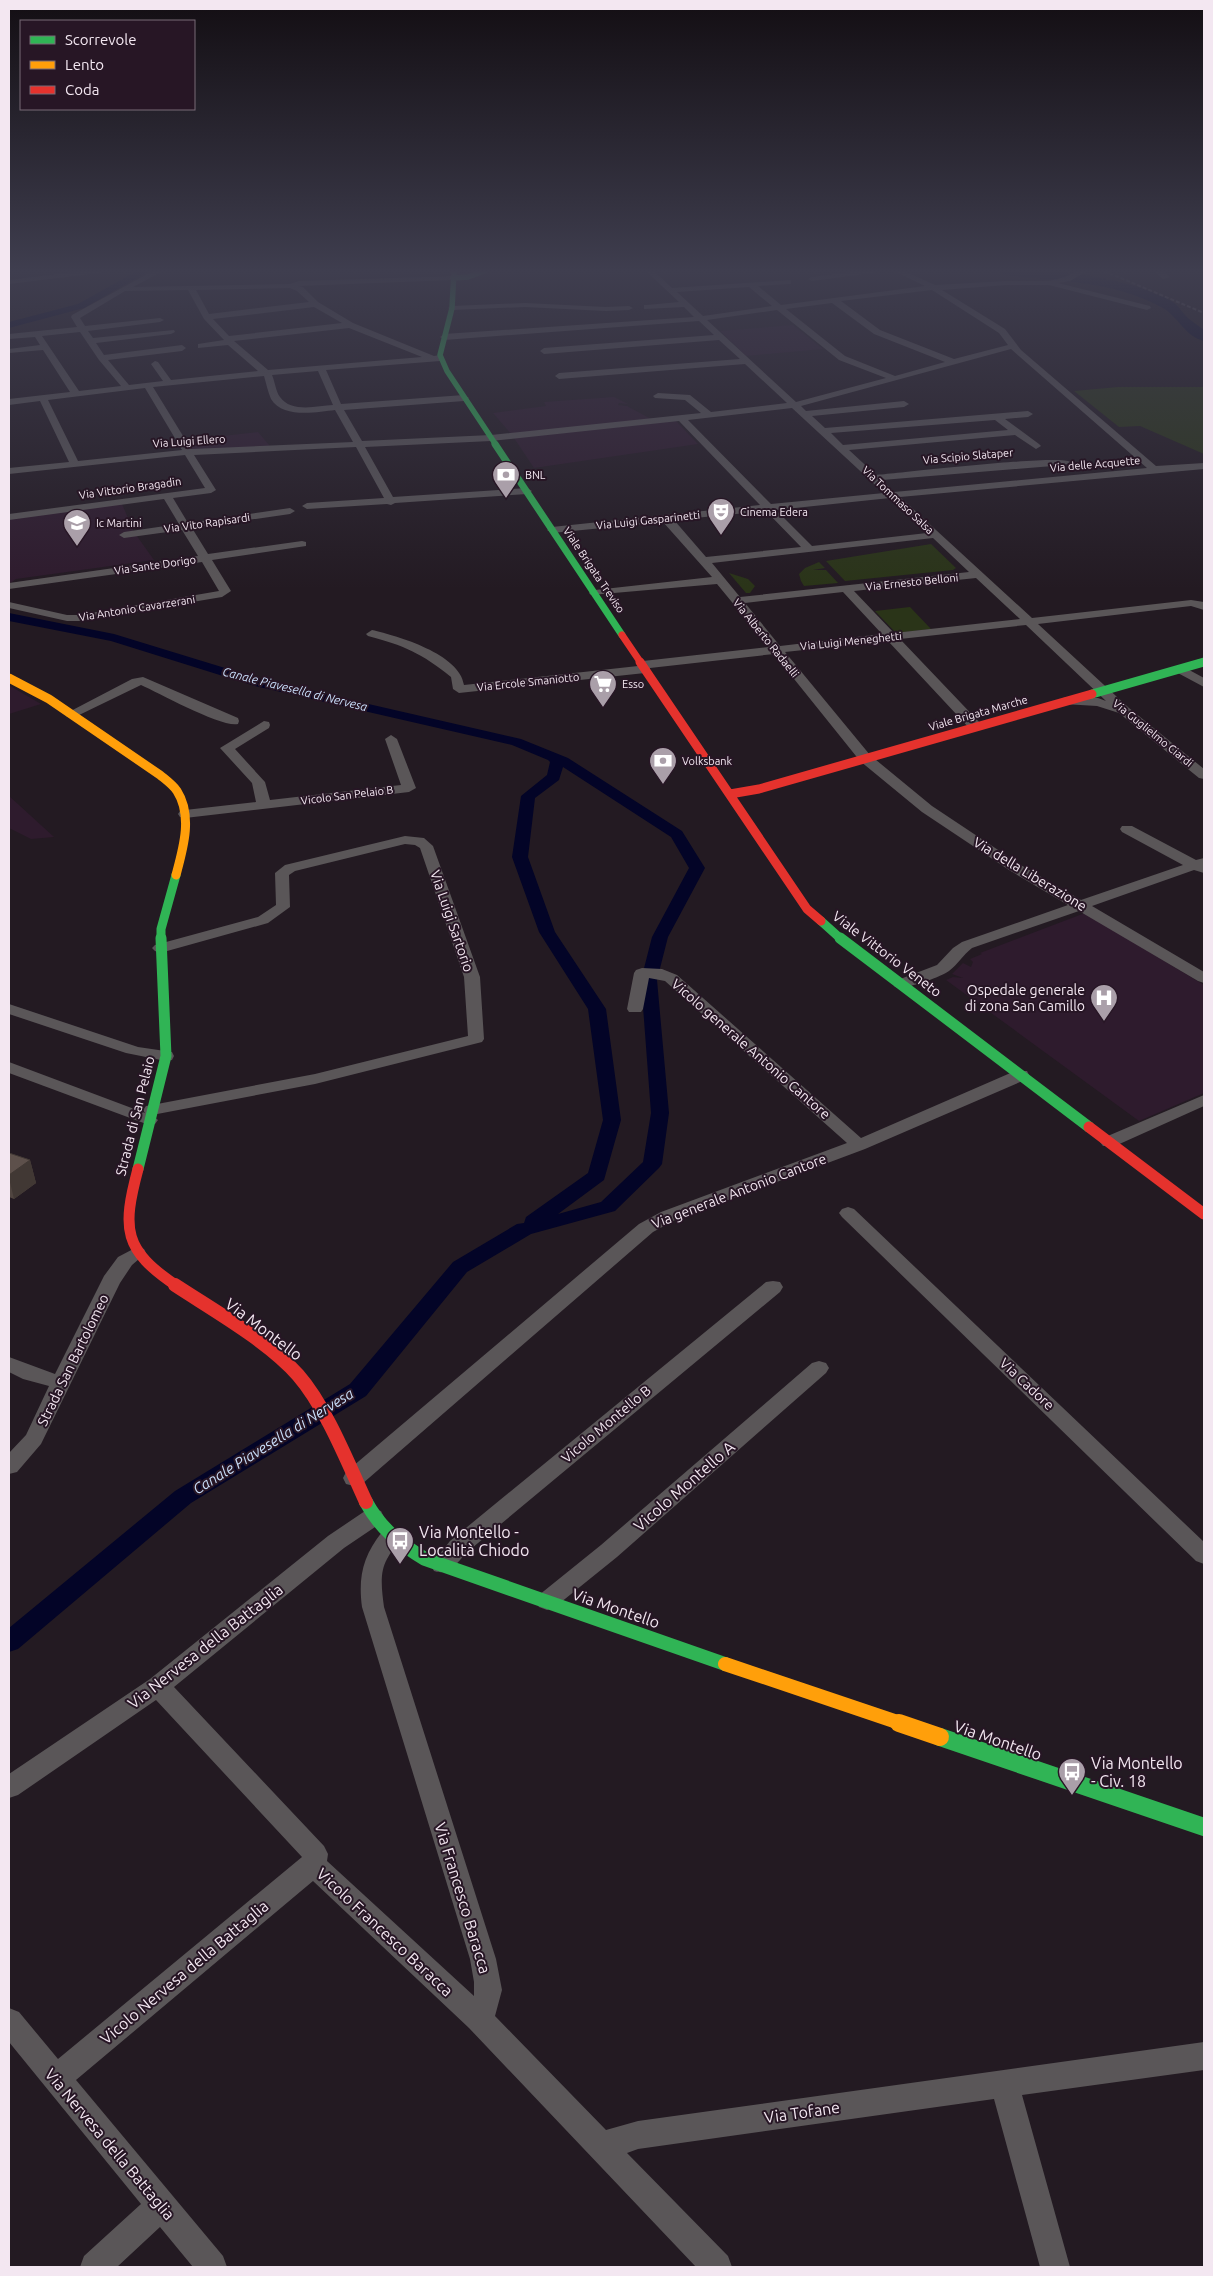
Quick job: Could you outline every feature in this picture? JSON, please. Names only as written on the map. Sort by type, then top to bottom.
[{"type":"main road","name":"Viale Brigata Treviso","points":[[452,377],[730,794]]},
{"type":"main road","name":"Viale Brigata Marche","points":[[730,794],[759,789],[1204,662]]},
{"type":"main road","name":"Strada di San Pelaio","points":[[9,678],[37,691],[168,782],[180,796],[185,814],[184,844],[161,929],[160,948],[166,1056],[127,1212],[128,1230],[137,1253]]},
{"type":"main road","points":[[720,778],[759,789]]},
{"type":"main road","name":"Viale Vittorio Veneto","points":[[730,794],[807,909],[840,938],[1204,1214]]},
{"type":"main road","name":"Via Montello","points":[[137,1253],[153,1270],[274,1353],[298,1376],[313,1395],[330,1426],[373,1517],[390,1538],[414,1553],[442,1565],[547,1602],[1204,1827]]},
{"type":"street","points":[[65,377],[76,394]]},
{"type":"street","points":[[118,377],[127,388]]},
{"type":"street","points":[[165,377],[169,383]]},
{"type":"street","points":[[9,402],[225,377]]},
{"type":"street","points":[[267,377],[274,396],[283,405],[303,410],[464,398]]},
{"type":"street","points":[[325,377],[338,407],[391,502]]},
{"type":"street","name":"Via Tommaso Salsa","points":[[765,377],[1030,621],[1102,691]]},
{"type":"street","name":"Via Luigi Ellero","points":[[9,471],[190,452],[491,438],[681,418],[795,405],[896,377]]},
{"type":"street","name":"Via delle Acquette","points":[[892,495],[1148,472],[1154,469],[1049,377]]},
{"type":"street","points":[[147,385],[190,452]]},
{"type":"street","points":[[658,396],[687,397],[709,415]]},
{"type":"street","points":[[43,398],[76,464]]},
{"type":"street","points":[[805,414],[904,404]]},
{"type":"street","points":[[823,431],[1028,414]]},
{"type":"street","points":[[997,417],[1036,446]]},
{"type":"street","points":[[681,418],[810,550]]},
{"type":"street","points":[[842,448],[1017,432]]},
{"type":"street","name":"Via Vittorio Bragadin","points":[[9,517],[212,490],[190,452]]},
{"type":"street","points":[[1204,459],[1197,460],[1204,465]]},
{"type":"street","name":"Via Scipio Slataper","points":[[874,478],[1035,463],[1065,462]]},
{"type":"street","points":[[1154,469],[1204,465]]},
{"type":"street","points":[[307,506],[391,502],[527,491]]},
{"type":"street","name":"Via Luigi Gasparinetti","points":[[552,530],[892,495]]},
{"type":"street","points":[[167,496],[204,558]]},
{"type":"street","name":"Via Vito Rapisardi","points":[[124,534],[290,511]]},
{"type":"street","name":"Via Alberto Radaelli","points":[[666,518],[720,580],[775,650],[865,758]]},
{"type":"street","points":[[704,561],[936,534]]},
{"type":"street","name":"Via Sante Dorigo","points":[[9,586],[302,544]]},
{"type":"street","name":"Via Antonio Cavarzerani","points":[[9,605],[67,618],[79,618],[222,594],[225,591],[204,558]]},
{"type":"street","name":"Via Ernesto Belloni","points":[[736,601],[979,574]]},
{"type":"street","points":[[594,593],[720,580]]},
{"type":"street","points":[[846,589],[976,727]]},
{"type":"street","name":"Via Luigi Meneghetti","points":[[644,667],[1192,602],[1204,607]]},
{"type":"street","name":"Via Ercole Smaniotto","points":[[372,634],[392,638],[423,649],[457,676],[460,689],[644,667]]},
{"type":"street","points":[[1180,669],[1204,682]]},
{"type":"street","points":[[72,714],[136,682],[143,681],[195,706],[233,721]]},
{"type":"street","name":"Via Guglielmo Ciardi","points":[[1102,691],[1204,775]]},
{"type":"street","points":[[1067,701],[1098,702],[1127,713]]},
{"type":"street","points":[[264,726],[227,748],[258,782],[264,805]]},
{"type":"street","name":"Vicolo San Pelaio B","points":[[185,814],[409,788],[391,739]]},
{"type":"street","name":"Via della Liberazione","points":[[865,758],[927,809],[1014,867],[1204,978]]},
{"type":"street","points":[[1128,830],[1201,866]]},
{"type":"street","name":"Via Luigi Sartorio","points":[[150,1115],[315,1079],[476,1039],[472,978],[426,846],[418,841],[405,840],[290,868],[282,873],[283,907],[275,914],[263,920],[160,948]]},
{"type":"street","points":[[901,984],[943,968],[958,951],[967,945],[1201,866]]},
{"type":"street","name":"Vicolo generale Antonio Cantore","points":[[635,1009],[642,973],[671,978],[859,1145]]},
{"type":"street","points":[[9,1009],[140,1052],[166,1056]]},
{"type":"street","points":[[9,1067],[150,1115]]},
{"type":"street","name":"Via generale Antonio Cantore","points":[[354,1478],[646,1228],[668,1216],[859,1145],[1021,1075]]},
{"type":"street","points":[[1109,1142],[1204,1100]]},
{"type":"street","name":"Via Cadore","points":[[848,1213],[1204,1555]]},
{"type":"street","name":"Strada San Bartolomeo","points":[[9,1466],[34,1439],[111,1281],[125,1261],[137,1253]]},
{"type":"street","name":"Vicolo Montello B","points":[[442,1565],[458,1547],[773,1287]]},
{"type":"street","points":[[9,1364],[49,1380],[62,1383]]},
{"type":"street","name":"Vicolo Montello A","points":[[547,1602],[609,1551],[819,1368]]},
{"type":"street","name":"Via Nervesa della Battaglia","points":[[9,1787],[158,1686],[336,1542],[373,1517]]},
{"type":"street","name":"Via Francesco Baracca","points":[[390,1538],[374,1562],[370,1575],[373,1608],[485,1966],[489,1986],[488,1998],[486,2009],[479,2019]]},
{"type":"street","name":"Vicolo Francesco Baracca","points":[[158,1686],[315,1854],[313,1865],[479,2019]]},
{"type":"street","name":"Vicolo Nervesa della Battaglia","points":[[56,2079],[313,1865]]},
{"type":"street","points":[[479,2019],[717,2267]]},
{"type":"street","name":"Via Nervesa della Battaglia","points":[[9,2021],[212,2267]]},
{"type":"street","name":"Via Tofane","points":[[602,2146],[638,2135],[1204,2056]]},
{"type":"street","points":[[1004,2083],[1055,2267]]},
{"type":"street","points":[[95,2267],[161,2206]]},
{"type":"shaded area","points":[[614,397],[628,404],[619,403],[618,405],[627,406],[651,419],[511,434],[493,413],[546,406],[544,402]]},
{"type":"shaded area","points":[[676,421],[698,444],[534,468],[514,438]]},
{"type":"shaded area","points":[[258,432],[270,446],[192,450],[186,440]]},
{"type":"shaded area","name":"Ic Martini","points":[[122,504],[134,532],[154,560],[16,579],[9,584],[9,519]]},
{"type":"shaded area","points":[[10,686],[41,704],[9,714]]},
{"type":"shaded area","points":[[9,796],[54,837],[31,839],[9,828]]},
{"type":"shaded area","name":"Ospedale generale di zona San Camillo","points":[[1085,913],[1204,985],[1204,1093],[1139,1121],[946,980],[953,977],[963,978],[952,974],[963,963],[971,967],[973,962],[970,959],[982,954],[980,953]]},
{"type":"green space","points":[[1118,387],[1204,387],[1204,454],[1140,426],[1119,427],[1074,391]]},
{"type":"green space","points":[[931,544],[956,568],[953,570],[845,581],[826,561]]},
{"type":"green space","points":[[819,562],[825,568],[813,570],[826,570],[838,583],[804,586],[799,574],[805,568]]},
{"type":"green space","points":[[729,573],[748,579],[755,586],[750,593],[746,593]]},
{"type":"green space","points":[[910,607],[931,629],[896,633],[875,611]]},
{"type":"building","points":[[9,1153],[30,1160],[9,1175]]},
{"type":"waterway","name":"Canale Piavesella di Nervesa","points":[[9,617],[114,638],[260,683],[516,742],[553,757]]},
{"type":"waterway","name":"Canale Piavesella di Nervesa","points":[[9,1642],[183,1497],[358,1390],[460,1267],[524,1229],[608,1207],[652,1164],[660,1113],[649,980],[660,937],[697,868],[677,834],[563,761],[553,757]]},
{"type":"waterway","name":"Canale Piavesella di Nervesa","points":[[533,1222],[597,1176],[612,1120],[597,1009],[547,932],[520,857],[528,796],[554,777],[557,762],[553,757]]},
{"type":"traffic: fast","points":[[451,377],[622,635]]},
{"type":"traffic: fast","points":[[1092,694],[1204,662]]},
{"type":"traffic: fast","points":[[138,1169],[166,1056],[161,929],[176,875]]},
{"type":"traffic: fast","points":[[821,921],[840,938],[1089,1127]]},
{"type":"traffic: fast","points":[[366,1502],[377,1520],[391,1535],[425,1559],[725,1664]]},
{"type":"traffic: fast","points":[[940,1737],[1204,1827]]},
{"type":"traffic: slow","points":[[9,678],[49,699],[160,775],[177,791],[182,800],[184,810],[185,832],[176,875]]},
{"type":"traffic: slow","points":[[725,1664],[940,1737]]},
{"type":"traffic: jam","points":[[622,635],[807,909],[821,921]]},
{"type":"traffic: jam","points":[[730,794],[759,789],[1092,694]]},
{"type":"traffic: jam","points":[[1089,1127],[1204,1214]]},
{"type":"traffic: jam","points":[[138,1169],[131,1198],[128,1222],[134,1246],[142,1258],[153,1270],[260,1342],[298,1375],[327,1419],[366,1502]]},
{"type":"place","name":"BNL","points":[[506,499]]},
{"type":"place","name":"Cinema Edera","points":[[721,536]]},
{"type":"place","name":"Ic Martini","points":[[77,547]]},
{"type":"place","name":"Esso","points":[[603,708]]},
{"type":"place","name":"Volksbank","points":[[663,785]]},
{"type":"place","name":"Ospedale generale di zona San Camillo","points":[[1104,1022]]},
{"type":"place","name":"Via Montello - Località Chiodo","points":[[400,1565]]},
{"type":"place","name":"Via Montello - Civ. 18","points":[[1072,1796]]}]
